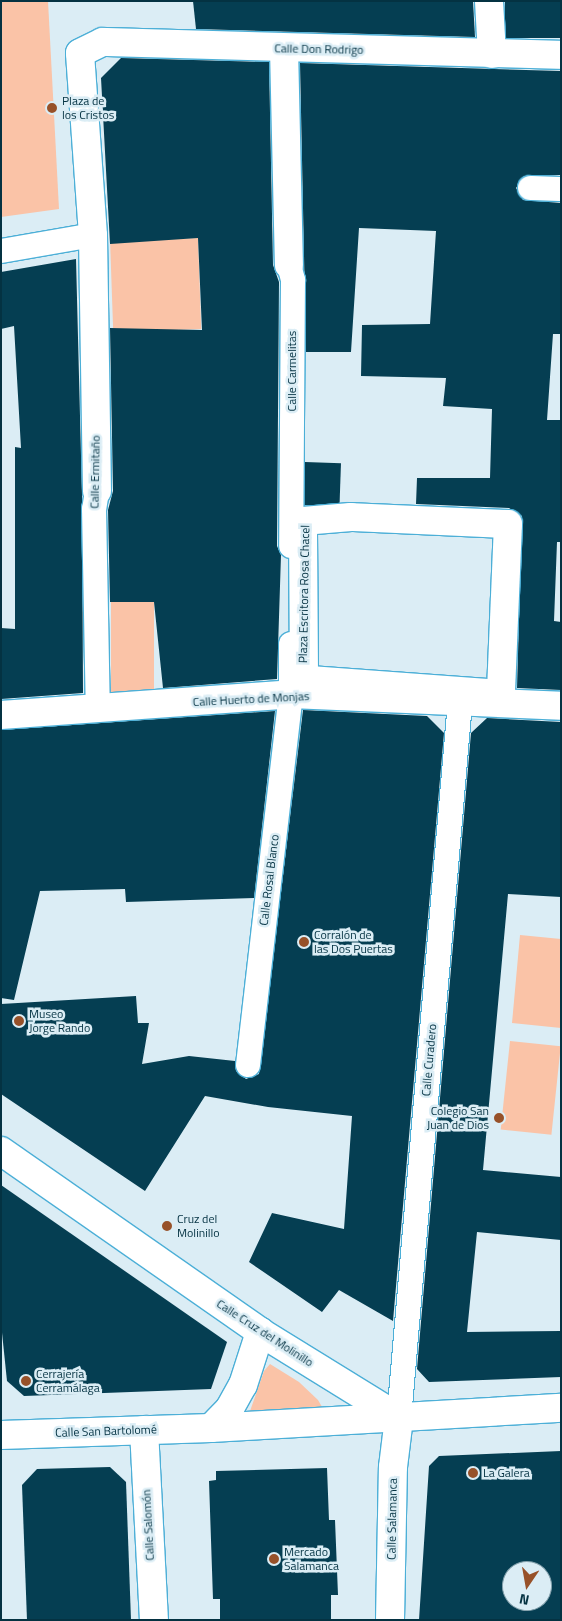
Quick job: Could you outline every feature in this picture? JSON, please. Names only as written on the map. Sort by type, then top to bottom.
[{"type":"street","points":[[489,1],[492,54]]},
{"type":"street","name":"Calle Don Rodrigo","points":[[92,235],[80,53],[103,42],[561,55]]},
{"type":"street","name":"Calle Carmelitas","points":[[284,48],[289,265]]},
{"type":"street","name":"Calle Ermitaño","points":[[92,235],[97,491]]},
{"type":"street","name":"Plaza Escritora Rosa Chacel","points":[[351,517],[508,524],[500,685],[501,694],[310,680],[304,674],[303,520],[351,517]]},
{"type":"street","name":"Calle Huerto de Monjas","points":[[1,715],[291,694],[561,706]]},
{"type":"street","name":"Calle Cruz del Molinillo","points":[[1,1151],[260,1332],[399,1418]]},
{"type":"street","points":[[211,1428],[230,1408],[243,1385],[260,1332]]},
{"type":"street","points":[[399,1418],[561,1408]]},
{"type":"street","name":"Calle San Bartolomé","points":[[1,1435],[211,1428],[399,1418]]},
{"type":"street","name":"Calle Salamanca","points":[[390,1620],[394,1467],[399,1418]]},
{"type":"street","name":"Calle Salomón","points":[[144,1430],[154,1620]]},
{"type":"lane","points":[[530,188],[561,189]]},
{"type":"lane","points":[[1,251],[92,235]]},
{"type":"lane","name":"Calle Carmelitas","points":[[289,265],[293,280],[291,694]]},
{"type":"lane","name":"Calle Ermitaño","points":[[97,491],[94,509],[98,709]]},
{"type":"lane","name":"Calle Rosal Blanco","points":[[248,1065],[291,694]]},
{"type":"lane","name":"Calle Curadero","points":[[399,1418],[460,702]]},
{"type":"shaded area","points":[[1,1],[48,1],[59,209],[1,217]]},
{"type":"shaded area","points":[[198,238],[201,329],[113,332],[110,241]]},
{"type":"shaded area","points":[[111,602],[154,602],[154,695],[111,695]]},
{"type":"shaded area","points":[[520,935],[561,939],[561,1028],[512,1023]]},
{"type":"shaded area","points":[[510,1041],[561,1046],[551,1135],[501,1130]]},
{"type":"shaded area","points":[[270,1364],[299,1382],[318,1400],[325,1412],[249,1414],[264,1371]]},
{"type":"building","points":[[193,1],[473,1],[475,37],[196,29]]},
{"type":"building","points":[[505,1],[561,1],[561,38],[505,38]]},
{"type":"building","points":[[121,58],[269,62],[273,265],[279,282],[277,546],[281,555],[277,679],[163,688],[154,602],[110,602],[108,510],[113,491],[110,328],[202,330],[198,238],[110,244],[101,78]]},
{"type":"building","points":[[300,63],[561,71],[561,175],[524,176],[516,188],[523,200],[561,203],[561,334],[553,334],[547,420],[561,420],[561,542],[557,542],[554,621],[561,622],[561,690],[517,688],[522,516],[509,508],[416,504],[417,478],[490,478],[492,409],[443,406],[446,378],[361,376],[362,325],[430,324],[436,231],[359,228],[351,352],[306,352]]},
{"type":"building","points":[[76,259],[82,495],[83,693],[1,699],[1,628],[15,629],[15,447],[21,448],[14,326],[1,329],[1,272]]},
{"type":"building","points":[[305,462],[341,463],[339,506],[303,505]]},
{"type":"building","points":[[303,710],[427,716],[444,733],[393,1321],[339,1290],[322,1312],[249,1262],[272,1213],[344,1229],[352,1116],[268,1107],[205,1096],[145,1191],[1,1094],[1,1004],[136,996],[138,1023],[149,1023],[142,1064],[189,1056],[235,1061],[236,1071],[246,1079],[259,1074]]},
{"type":"building","points":[[275,711],[254,898],[126,902],[125,889],[40,891],[14,1000],[1,998],[1,730]]},
{"type":"building","points":[[487,718],[561,722],[561,897],[508,894],[483,1170],[561,1177],[561,1240],[477,1232],[467,1332],[561,1331],[561,1377],[429,1382],[417,1369],[471,733]]},
{"type":"building","points":[[1,1185],[227,1342],[211,1389],[24,1396],[7,1381],[1,1323]]},
{"type":"building","points":[[561,1451],[561,1620],[419,1620],[429,1466],[439,1456]]},
{"type":"building","points":[[110,1467],[126,1482],[131,1620],[27,1620],[22,1485],[37,1469]]},
{"type":"building","name":"Mercado Salamanca","points":[[327,1468],[329,1520],[335,1520],[338,1595],[331,1595],[331,1620],[220,1620],[220,1599],[213,1599],[209,1481],[216,1480],[216,1471]]},
{"type":"place","name":"Plaza de los Cristos","points":[[52,108]]},
{"type":"place","name":"Corralón de las Dos Puertas","points":[[304,942]]},
{"type":"place","name":"Museo Jorge Rando","points":[[19,1021]]},
{"type":"place","name":"Colegio San Juan de Dios","points":[[499,1118]]},
{"type":"place","name":"Cruz del Molinillo","points":[[167,1226]]},
{"type":"place","name":"Cerrajería Cerramálaga","points":[[26,1381]]},
{"type":"place","name":"La Galera","points":[[473,1473]]},
{"type":"place","name":"Mercado Salamanca","points":[[274,1559]]}]
